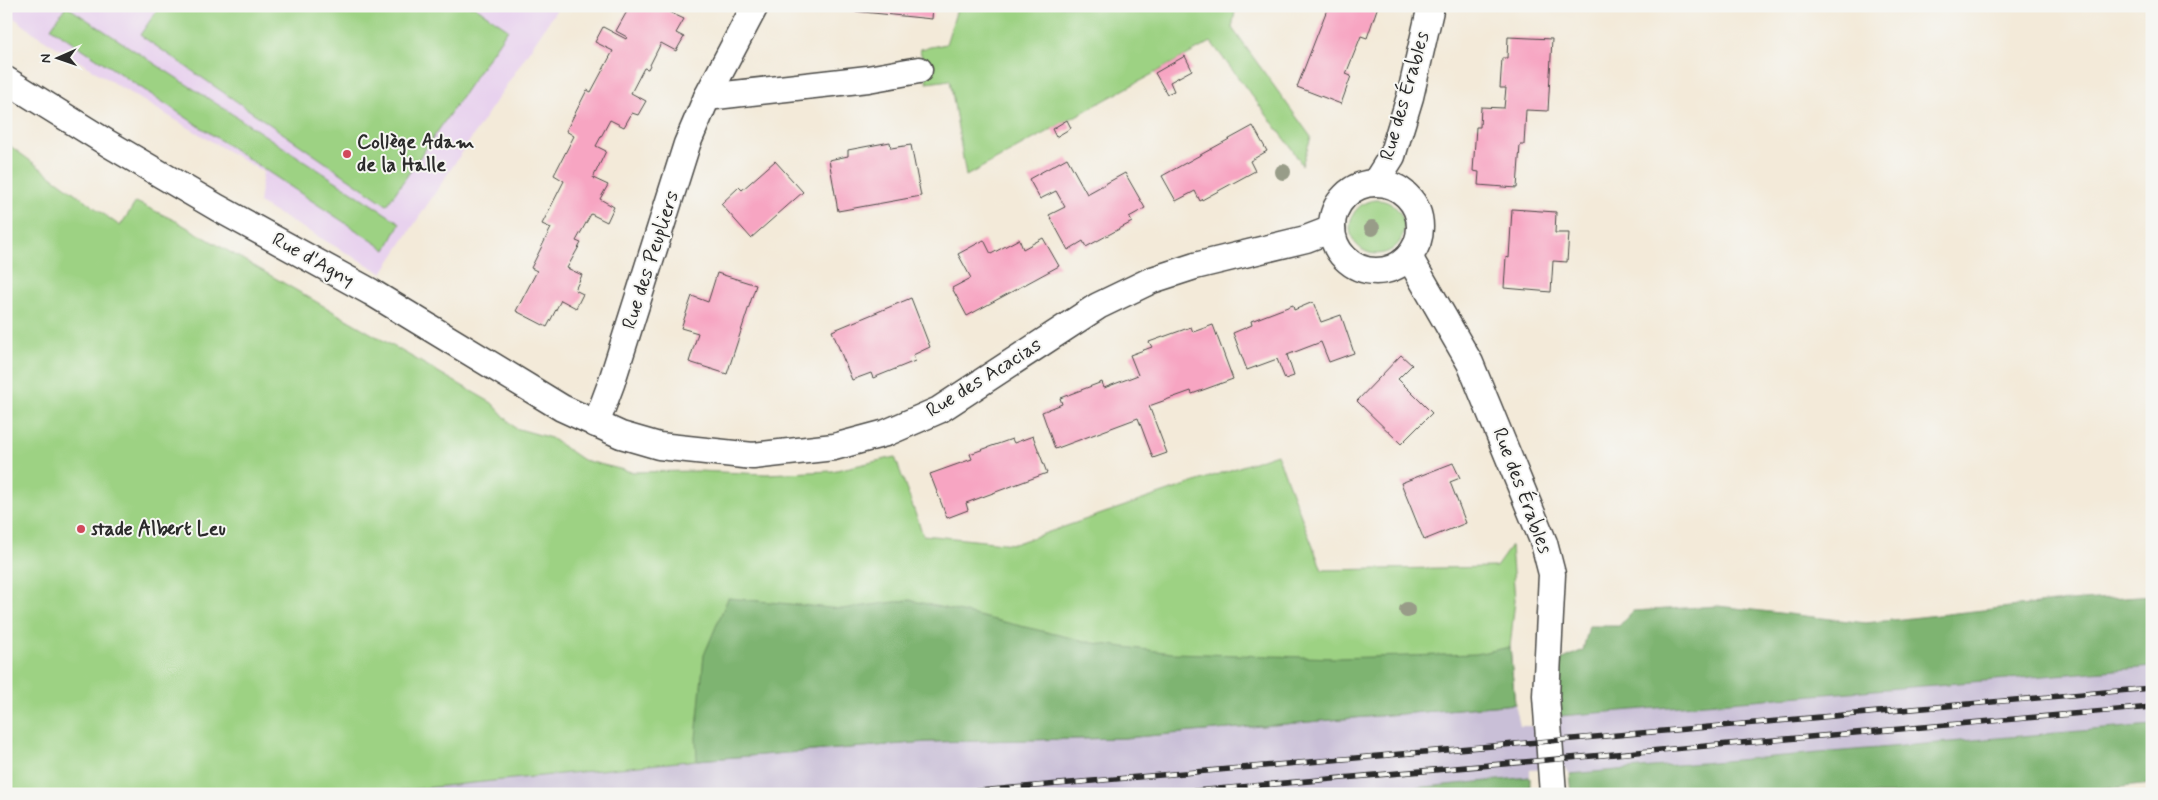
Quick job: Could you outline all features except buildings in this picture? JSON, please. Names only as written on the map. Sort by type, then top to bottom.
[{"type":"street","name":"Rue des Peupliers","points":[[596,424],[611,384],[687,144],[707,97],[755,6]]},
{"type":"street","name":"Rue des Érables","points":[[1375,183],[1392,156],[1410,97],[1431,6]]},
{"type":"street","points":[[707,97],[868,79],[919,70]]},
{"type":"street","name":"Rue d'Agny","points":[[6,80],[109,144],[218,208],[372,292],[562,408],[621,435]]},
{"type":"street","points":[[1375,183],[1397,188],[1407,195],[1419,214],[1421,226],[1420,237],[1409,257],[1390,269],[1378,271],[1356,266],[1339,251],[1334,241],[1332,229],[1335,212],[1344,197],[1358,187],[1375,183]]},
{"type":"street","name":"Rue des Acacias","points":[[621,435],[659,446],[753,456],[834,447],[886,433],[939,410],[1098,306],[1152,280],[1195,266],[1306,239],[1332,229]]},
{"type":"street","name":"Rue des Érables","points":[[1409,257],[1470,364],[1544,543],[1552,574],[1546,696],[1552,785]]},
{"type":"shaded area","name":"Collège Adam de la Halle","points":[[6,6],[559,6],[382,273],[259,203],[263,172],[37,35],[6,12]]},
{"type":"shaded area","points":[[2152,667],[2152,725],[1570,774],[1565,768],[1530,770],[1530,777],[1350,794],[366,794],[697,760],[927,742],[1124,738],[1515,704],[1520,726],[1541,726],[1560,716]]},
{"type":"green space","points":[[66,6],[400,223],[386,250],[51,28]]},
{"type":"green space","points":[[160,6],[474,6],[508,29],[387,205],[140,35]]},
{"type":"green space","points":[[958,6],[1236,6],[1232,28],[1311,137],[1302,165],[1288,143],[1211,42],[966,176],[950,80],[927,83],[920,49],[946,44]]},
{"type":"green space","points":[[6,143],[120,226],[136,202],[176,221],[492,403],[515,428],[551,438],[583,460],[632,472],[698,471],[766,474],[832,471],[895,457],[923,535],[1014,544],[1277,454],[1322,570],[1496,567],[1511,546],[1515,600],[1510,647],[1515,704],[1124,738],[927,742],[697,760],[366,794],[6,794]]},
{"type":"green space","points":[[1377,200],[1387,202],[1396,208],[1402,217],[1404,227],[1402,237],[1396,246],[1387,252],[1377,254],[1367,252],[1358,246],[1352,237],[1350,227],[1352,217],[1358,208],[1367,202]]},
{"type":"green space","points":[[2152,595],[2152,667],[1560,716],[1557,684],[1561,660],[1583,650],[1589,626],[1619,626],[1633,611],[1718,606],[1866,623],[2055,602]]},
{"type":"green space","points":[[728,598],[841,609],[910,600],[1093,643],[1172,653],[1336,658],[1476,654],[1510,647],[1515,704],[1124,738],[927,742],[697,760],[696,738],[704,655]]},
{"type":"green space","points":[[2152,725],[2152,784],[2054,794],[1572,794],[1570,774]]},
{"type":"green space","points":[[1530,777],[1530,794],[1350,794]]},
{"type":"railway","points":[[945,794],[2152,688]]},
{"type":"railway","points":[[1160,794],[2152,707]]},
{"type":"place","name":"Collège Adam de la Halle","points":[[347,154]]},
{"type":"place","name":"stade Albert Leu","points":[[81,529]]}]
